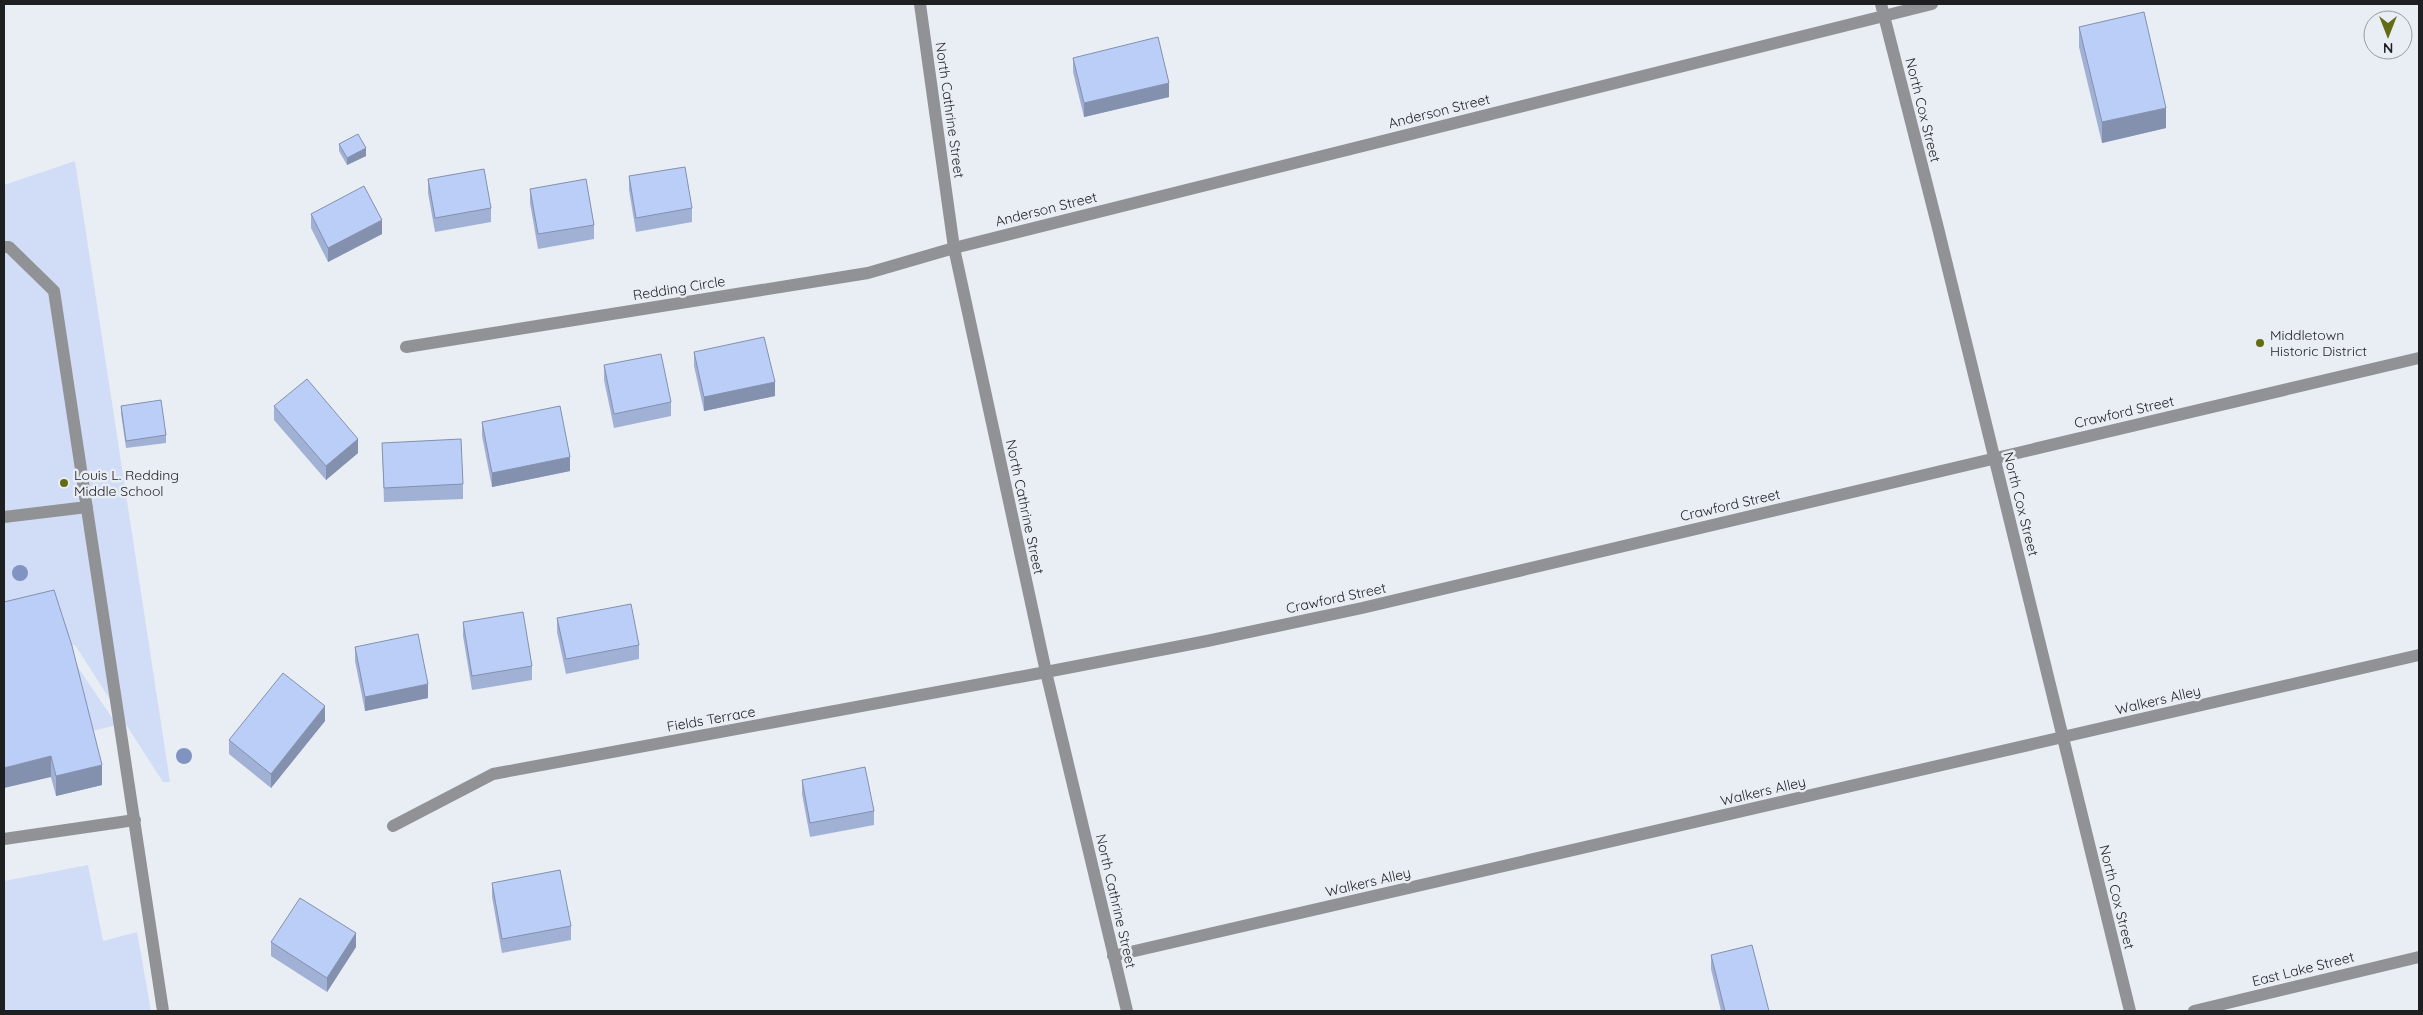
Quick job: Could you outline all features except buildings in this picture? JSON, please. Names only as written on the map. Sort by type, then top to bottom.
[{"type":"street","name":"North Cathrine Street","points":[[920,4],[954,248],[1046,672],[1127,1011]]},
{"type":"street","name":"Anderson Street","points":[[954,248],[1882,10],[1932,4]]},
{"type":"street","name":"North Cox Street","points":[[1882,10],[1995,458],[2130,1011]]},
{"type":"street","points":[[4,247],[9,247],[54,291],[163,1011]]},
{"type":"street","name":"Redding Circle","points":[[406,347],[868,273],[954,248]]},
{"type":"street","name":"Crawford Street","points":[[1046,672],[1362,608],[2419,358]]},
{"type":"street","points":[[4,517],[87,508]]},
{"type":"street","name":"Walkers Alley","points":[[1113,956],[2419,656]]},
{"type":"street","name":"Fields Terrace","points":[[393,826],[493,774],[1046,672]]},
{"type":"street","points":[[4,839],[134,820]]},
{"type":"street","name":"East Lake Street","points":[[2194,1011],[2419,957]]},
{"type":"shaded area","points":[[75,161],[170,782],[163,782],[75,645],[64,647],[4,622],[4,185]]},
{"type":"shaded area","points":[[77,666],[117,725],[88,732]]},
{"type":"shaded area","points":[[88,865],[103,941],[137,932],[151,1011],[4,1011],[4,881]]},
{"type":"place","name":"Middletown Historic District","points":[[2260,343]]},
{"type":"place","name":"Louis L. Redding Middle School","points":[[64,483]]}]
